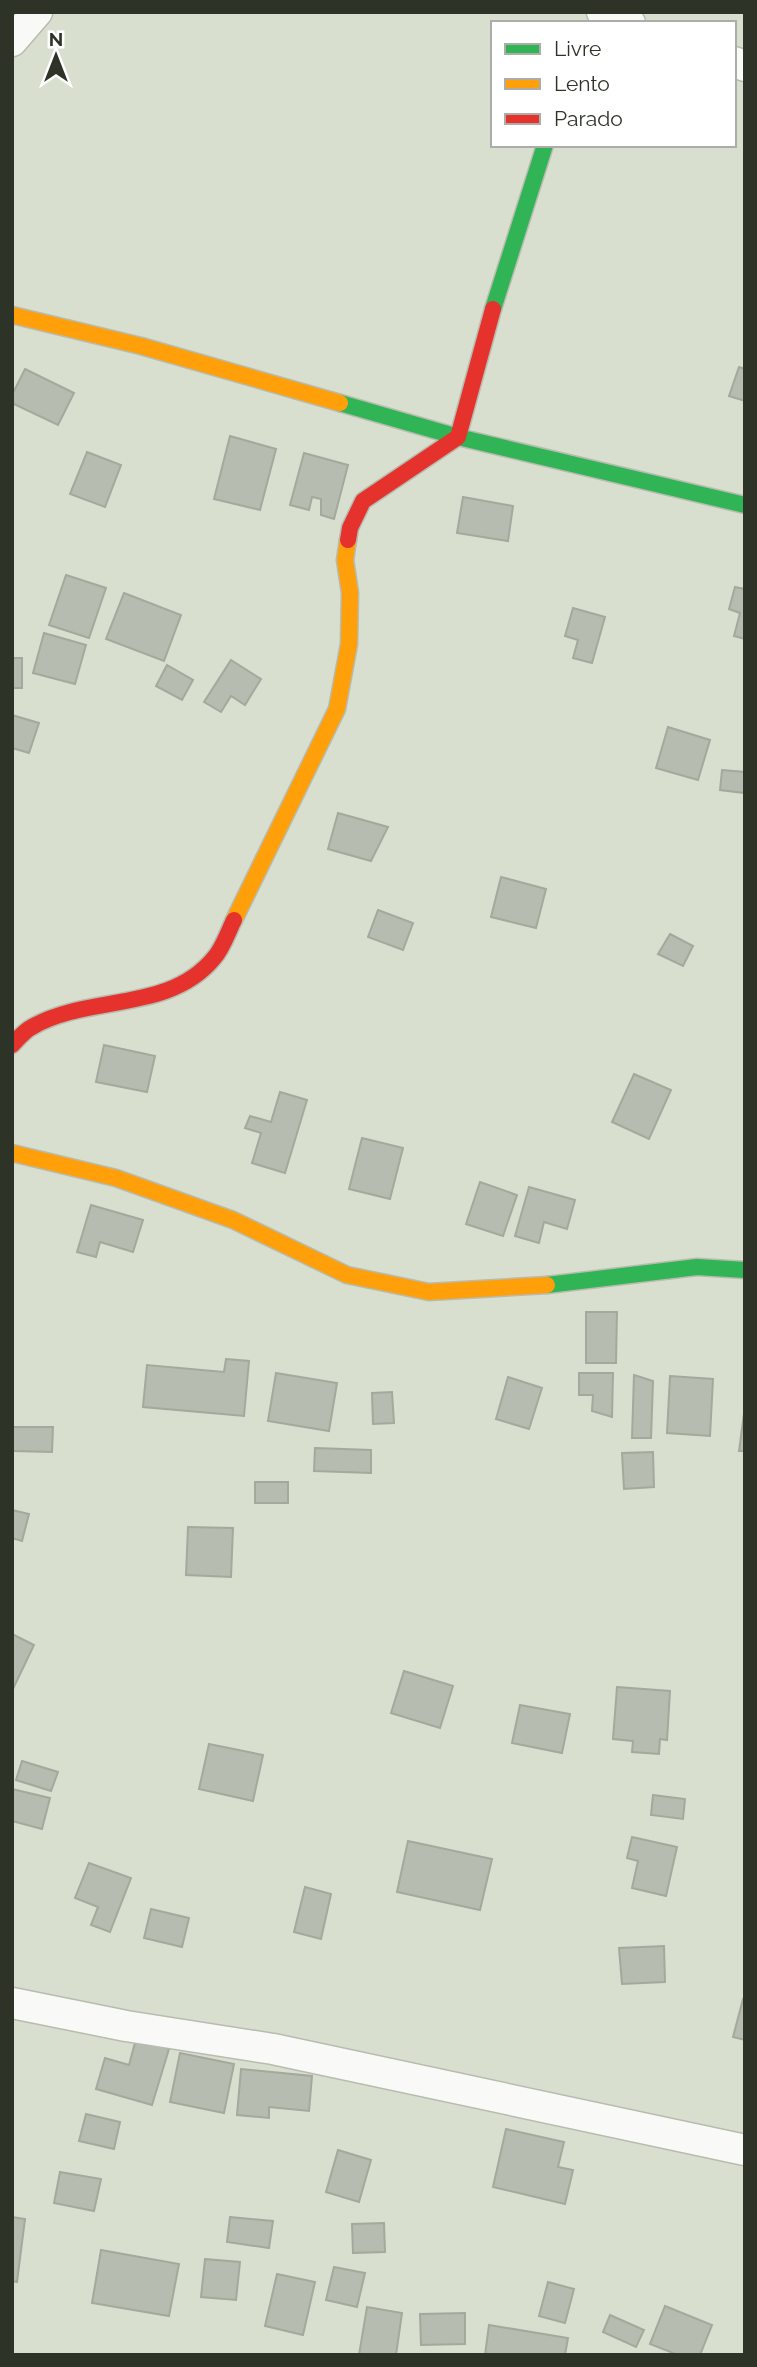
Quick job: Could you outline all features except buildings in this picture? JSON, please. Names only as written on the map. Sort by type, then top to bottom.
[{"type":"street","points":[[12,41],[37,12]]},
{"type":"street","points":[[603,12],[625,21]]},
{"type":"street","points":[[12,1045],[31,1027],[74,1012],[143,999],[183,985],[215,958],[337,709],[349,644],[351,593],[345,560],[350,528],[363,501],[458,437],[496,298],[544,147]]},
{"type":"street","points":[[12,315],[141,346],[458,437],[745,505]]},
{"type":"street","points":[[12,1153],[116,1178],[233,1220],[347,1275],[429,1292],[574,1284],[697,1267],[745,1270]]},
{"type":"street","points":[[12,2003],[126,2026],[273,2049],[745,2150]]},
{"type":"traffic: fast","points":[[493,309],[544,147]]},
{"type":"traffic: fast","points":[[340,403],[458,437],[745,505]]},
{"type":"traffic: fast","points":[[547,1285],[697,1267],[745,1270]]},
{"type":"traffic: slow","points":[[12,315],[141,346],[340,403]]},
{"type":"traffic: slow","points":[[234,920],[337,709],[349,644],[350,593],[345,560],[348,540]]},
{"type":"traffic: slow","points":[[12,1153],[116,1178],[233,1220],[347,1275],[429,1292],[547,1285]]},
{"type":"traffic: jam","points":[[348,540],[350,528],[363,501],[458,437],[493,309]]},
{"type":"traffic: jam","points":[[12,1045],[29,1029],[54,1017],[128,1001],[175,987],[196,975],[214,958],[234,920]]}]
